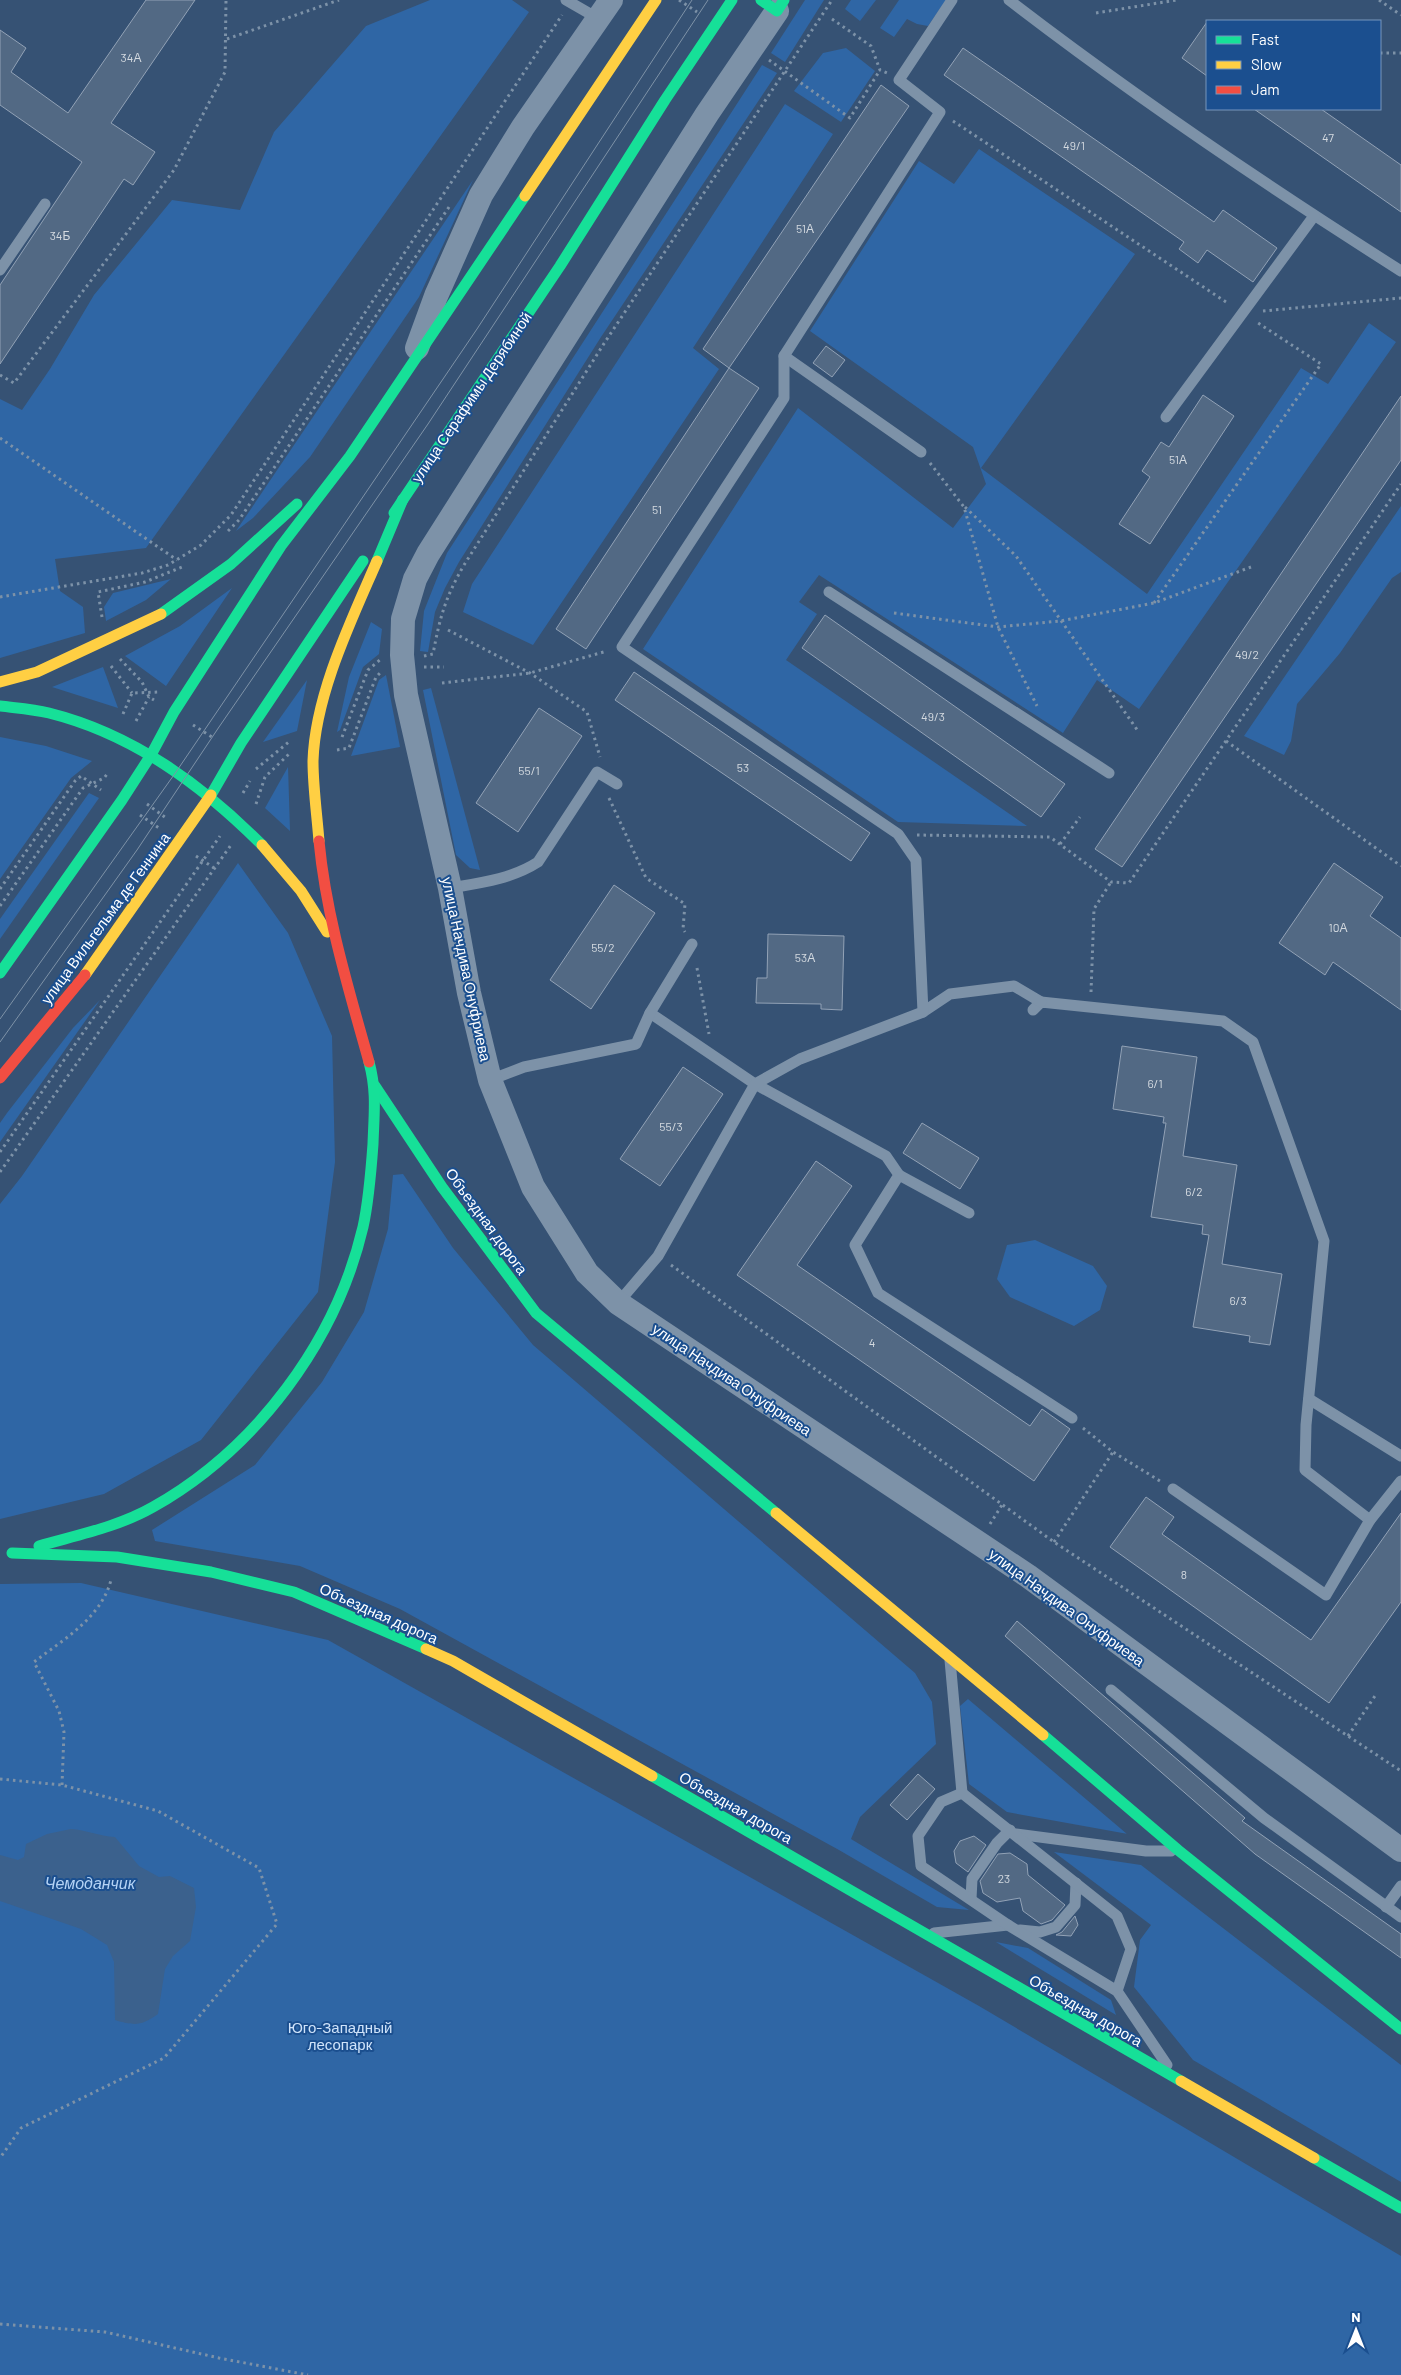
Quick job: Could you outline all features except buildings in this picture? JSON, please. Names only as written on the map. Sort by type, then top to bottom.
[{"type":"main road","points":[[0,973],[125,796],[174,712],[281,546],[350,456],[408,372],[656,0]]},
{"type":"main road","name":"улица Серафимы Дерябиной","points":[[211,795],[235,753],[560,266],[732,0]]},
{"type":"main road","points":[[0,682],[37,672],[154,619],[231,564],[350,456]]},
{"type":"main road","points":[[0,1554],[12,1553],[107,1527],[153,1507],[223,1459],[288,1388],[334,1311],[363,1227],[371,1180],[375,1086],[341,958],[322,872],[313,786],[315,737],[333,664],[403,499]]},
{"type":"main road","points":[[0,706],[22,707],[82,723],[150,755],[211,795],[276,858],[312,905],[341,958]]},
{"type":"main road","name":"улица Вильгельма де Геннина","points":[[0,1078],[81,980],[211,795]]},
{"type":"main road","name":"Объездная дорога","points":[[375,1086],[442,1187],[536,1313],[704,1455],[949,1655],[1178,1850],[1401,2029]]},
{"type":"main road","name":"Объездная дорога","points":[[12,1553],[117,1557],[211,1572],[294,1592],[367,1622],[453,1662],[1401,2208]]},
{"type":"street","points":[[751,49],[774,4]]},
{"type":"street","points":[[408,372],[436,296],[481,194],[523,127],[605,10]]},
{"type":"street","name":"улица Начдива Онуфриева","points":[[751,49],[701,122],[428,554],[416,579],[403,619],[403,668],[406,696],[450,888],[469,993],[490,1080],[533,1187],[587,1272],[618,1302],[1028,1576],[1401,1850]]},
{"type":"lane","points":[[923,1012],[916,860],[898,834],[622,647],[784,398],[784,356],[940,112],[899,80],[952,0]]},
{"type":"lane","points":[[1009,0],[1072,48],[1314,216],[1401,272]]},
{"type":"lane","points":[[569,1],[605,10]]},
{"type":"lane","points":[[0,270],[45,204]]},
{"type":"lane","points":[[1166,417],[1314,216]]},
{"type":"lane","points":[[784,356],[921,452]]},
{"type":"lane","points":[[829,592],[1110,774]]},
{"type":"lane","points":[[450,888],[486,882],[526,870],[538,862],[597,772],[617,784]]},
{"type":"lane","points":[[490,1080],[524,1067],[636,1044],[650,1013],[692,944]]},
{"type":"lane","points":[[618,1302],[658,1256],[755,1084],[800,1059],[923,1012],[950,994],[1014,986],[1037,1006],[1091,1008],[1223,1021],[1253,1042],[1324,1242],[1309,1399],[1305,1470],[1370,1520]]},
{"type":"lane","points":[[650,1013],[755,1084],[886,1156],[899,1175],[969,1213]]},
{"type":"lane","points":[[899,1175],[855,1246],[878,1293],[1072,1418]]},
{"type":"lane","points":[[1309,1399],[1401,1456]]},
{"type":"lane","points":[[1174,1489],[1326,1595],[1370,1520],[1401,1481]]},
{"type":"lane","points":[[949,1655],[962,1793],[1117,1916],[1131,1949],[1117,1991]]},
{"type":"lane","points":[[1112,1690],[1264,1818],[1401,1917]]},
{"type":"lane","points":[[962,1793],[942,1802],[918,1836],[922,1866],[1012,1927],[1117,1991],[1177,2079]]},
{"type":"lane","points":[[971,1899],[972,1879],[997,1843],[1013,1832],[1146,1852],[1178,1850]]},
{"type":"lane","points":[[924,1934],[1012,1927],[1040,1932],[1056,1927],[1075,1904],[1076,1883]]},
{"type":"lane","points":[[1386,1907],[1401,1886]]},
{"type":"path","points":[[0,375],[14,383],[174,170],[225,72],[227,39],[226,0]]},
{"type":"path","points":[[227,39],[339,0]]},
{"type":"path","points":[[679,0],[715,26]]},
{"type":"path","points":[[433,654],[440,614],[450,590],[464,565],[605,342],[832,0]]},
{"type":"path","points":[[1096,13],[1177,0]]},
{"type":"path","points":[[1379,0],[1401,15]]},
{"type":"path","points":[[0,597],[142,573],[168,565],[201,545],[231,514],[569,1]]},
{"type":"path","points":[[832,19],[871,46],[880,70],[899,80]]},
{"type":"path","points":[[751,49],[850,118],[880,70]]},
{"type":"path","points":[[1381,53],[1401,53]]},
{"type":"path","points":[[940,112],[1321,364],[1154,603]]},
{"type":"path","points":[[226,533],[238,520],[454,199]]},
{"type":"path","points":[[1243,313],[1401,298]]},
{"type":"path","points":[[0,438],[176,560]]},
{"type":"path","points":[[921,452],[964,507],[1016,556],[1138,731]]},
{"type":"path","points":[[898,834],[1050,837],[1112,882],[1129,882],[1401,484]]},
{"type":"path","points":[[964,507],[998,627],[1051,736]]},
{"type":"path","points":[[98,592],[145,582],[172,573],[189,562]]},
{"type":"path","points":[[893,613],[998,627],[1060,621],[1154,603],[1251,567]]},
{"type":"path","points":[[448,630],[530,673],[587,712],[601,755],[597,772],[646,878],[685,904],[683,929],[692,944],[713,1056]]},
{"type":"path","points":[[442,683],[530,673],[622,647]]},
{"type":"path","points":[[107,661],[132,693]]},
{"type":"path","points":[[132,693],[162,692]]},
{"type":"path","points":[[123,714],[132,693]]},
{"type":"path","points":[[149,696],[256,768]]},
{"type":"path","points":[[1226,741],[1401,866]]},
{"type":"path","points":[[0,889],[81,776],[90,784],[125,796],[186,832],[211,852],[0,1152]]},
{"type":"path","points":[[0,906],[83,788],[104,778],[178,843],[214,868],[0,1172]]},
{"type":"path","points":[[1060,844],[1080,817]]},
{"type":"path","points":[[1091,1008],[1094,909],[1112,882]]},
{"type":"path","points":[[658,1256],[1054,1542],[1401,1771]]},
{"type":"path","points":[[1072,1418],[1113,1452],[1174,1489]]},
{"type":"path","points":[[1054,1542],[1113,1452]]},
{"type":"path","points":[[989,1525],[1002,1505]]},
{"type":"path","points":[[62,1785],[62,1725],[59,1711],[34,1662],[92,1616],[108,1589],[117,1557]]},
{"type":"path","points":[[1348,1736],[1377,1692]]},
{"type":"path","points":[[0,1779],[62,1785],[158,1811],[259,1868],[277,1924],[164,2058],[21,2128],[0,2158]]},
{"type":"path","points":[[0,2324],[105,2332],[219,2358],[308,2375]]},
{"type":"green space","points":[[430,0],[512,0],[529,12],[146,548],[55,559],[60,591],[83,607],[85,633],[0,658],[0,399],[22,410],[50,369],[94,295],[172,200],[240,210],[274,132],[366,26]]},
{"type":"green space","points":[[805,0],[824,0],[785,62],[771,53]]},
{"type":"green space","points":[[851,0],[876,0],[860,21],[845,9]]},
{"type":"green space","points":[[899,0],[946,0],[928,26],[917,24],[907,19],[894,37],[880,28]]},
{"type":"green space","points":[[846,48],[875,71],[841,122],[794,91],[823,53]]},
{"type":"green space","points":[[762,65],[777,73],[601,337],[459,562],[435,612],[428,652],[420,651],[424,611],[447,553]]},
{"type":"green space","points":[[785,104],[833,134],[693,348],[719,369],[533,645],[463,612],[472,584]]},
{"type":"green space","points":[[979,149],[1135,254],[981,468],[1147,594],[1301,368],[1328,384],[1369,323],[1396,342],[1139,709],[1097,680],[1063,733],[819,575],[799,602],[817,614],[786,660],[1027,826],[898,822],[643,649],[798,408],[953,528],[986,484],[973,447],[810,331],[919,161],[954,184]]},
{"type":"green space","points":[[473,180],[419,297],[310,457],[253,518],[236,531]]},
{"type":"green space","points":[[1401,506],[1401,572],[1392,578],[1340,653],[1297,704],[1291,741],[1284,755],[1244,736]]},
{"type":"green space","points":[[171,579],[146,600],[106,621],[104,607],[113,593]]},
{"type":"green space","points":[[232,588],[166,686],[125,656],[180,626]]},
{"type":"green space","points":[[371,622],[382,629],[379,654],[363,667],[340,730],[337,732],[349,677]]},
{"type":"green space","points":[[103,667],[118,708],[52,687]]},
{"type":"green space","points":[[386,675],[400,747],[351,756],[379,680]]},
{"type":"green space","points":[[307,680],[297,731],[263,742]]},
{"type":"green space","points":[[431,688],[480,870],[470,868],[456,855],[423,690]]},
{"type":"green space","points":[[0,737],[46,746],[92,761],[71,778],[0,879]]},
{"type":"green space","points":[[288,767],[290,831],[265,808]]},
{"type":"green space","points":[[89,793],[99,798],[0,939],[0,919]]},
{"type":"green space","points":[[238,863],[288,933],[332,1036],[335,1162],[318,1292],[201,1440],[104,1494],[0,1519],[0,1204],[22,1176]]},
{"type":"green space","points":[[100,1000],[0,1142],[0,1123],[7,1113],[73,1028]]},
{"type":"green space","points":[[403,1174],[453,1248],[533,1345],[915,1673],[932,1702],[936,1744],[860,1817],[851,1839],[969,1910],[937,1907],[839,1850],[400,1609],[300,1566],[155,1541],[152,1530],[255,1465],[322,1382],[364,1312],[388,1229],[393,1175]]},
{"type":"green space","points":[[1035,1240],[1093,1266],[1107,1286],[1100,1310],[1074,1326],[1010,1297],[997,1279],[1007,1245]]},
{"type":"green space","name":"Юго-Западный лесопарк","points":[[81,1583],[328,1640],[979,2006],[1401,2256],[1401,2375],[0,2375],[0,1584]]},
{"type":"green space","points":[[968,1699],[1127,1834],[1007,1812],[969,1784],[960,1706]]},
{"type":"green space","points":[[1054,1852],[1141,1865],[1401,2065],[1401,2182],[1193,2060],[1134,1987],[1140,1940],[1151,1925]]},
{"type":"green space","points":[[996,1942],[1028,1948],[1111,2000],[1116,2015]]},
{"type":"water","name":"Чемоданчик","points":[[71,1829],[115,1837],[139,1866],[159,1877],[170,1876],[194,1888],[196,1907],[190,1941],[173,1956],[165,1969],[158,2014],[142,2023],[133,2024],[115,2020],[114,1962],[107,1945],[81,1929],[0,1901],[0,1855],[18,1860],[24,1857],[26,1844],[47,1834]]},
{"type":"tram line","points":[[0,1019],[176,772],[477,329],[692,0]]},
{"type":"tram line","points":[[0,1042],[137,850],[219,727],[428,424],[708,0]]},
{"type":"traffic: fast","points":[[394,513],[560,266],[665,100],[732,0]]},
{"type":"traffic: fast","points":[[761,0],[777,11],[784,0]]},
{"type":"traffic: fast","points":[[151,755],[174,712],[281,546],[350,456],[525,196]]},
{"type":"traffic: fast","points":[[377,561],[403,499]]},
{"type":"traffic: fast","points":[[161,614],[231,564],[297,504]]},
{"type":"traffic: fast","points":[[211,795],[241,743],[363,561]]},
{"type":"traffic: fast","points":[[0,706],[43,712],[80,722],[137,748],[190,782],[262,845]]},
{"type":"traffic: fast","points":[[0,973],[122,800],[151,755]]},
{"type":"traffic: fast","points":[[39,1546],[112,1525],[153,1507],[190,1483],[225,1455],[258,1423],[287,1388],[312,1351],[333,1311],[350,1270],[363,1227],[370,1186],[374,1122],[374,1093],[369,1062]]},
{"type":"traffic: fast","points":[[375,1086],[442,1187],[536,1313],[776,1513]]},
{"type":"traffic: fast","points":[[12,1553],[117,1557],[211,1572],[294,1592],[426,1649]]},
{"type":"traffic: fast","points":[[1043,1735],[1178,1850],[1401,2029]]},
{"type":"traffic: fast","points":[[652,1776],[1181,2081]]},
{"type":"traffic: fast","points":[[1314,2158],[1401,2208]]},
{"type":"traffic: slow","points":[[525,196],[656,0]]},
{"type":"traffic: slow","points":[[319,841],[313,761],[320,710],[336,659],[377,561]]},
{"type":"traffic: slow","points":[[0,682],[37,672],[161,614]]},
{"type":"traffic: slow","points":[[85,975],[211,795]]},
{"type":"traffic: slow","points":[[262,845],[301,891],[327,932]]},
{"type":"traffic: slow","points":[[776,1513],[1043,1735]]},
{"type":"traffic: slow","points":[[426,1649],[453,1661],[652,1776]]},
{"type":"traffic: slow","points":[[1181,2081],[1314,2158]]},
{"type":"traffic: jam","points":[[319,841],[322,869],[333,925],[369,1062]]},
{"type":"traffic: jam","points":[[0,1078],[85,975]]}]
